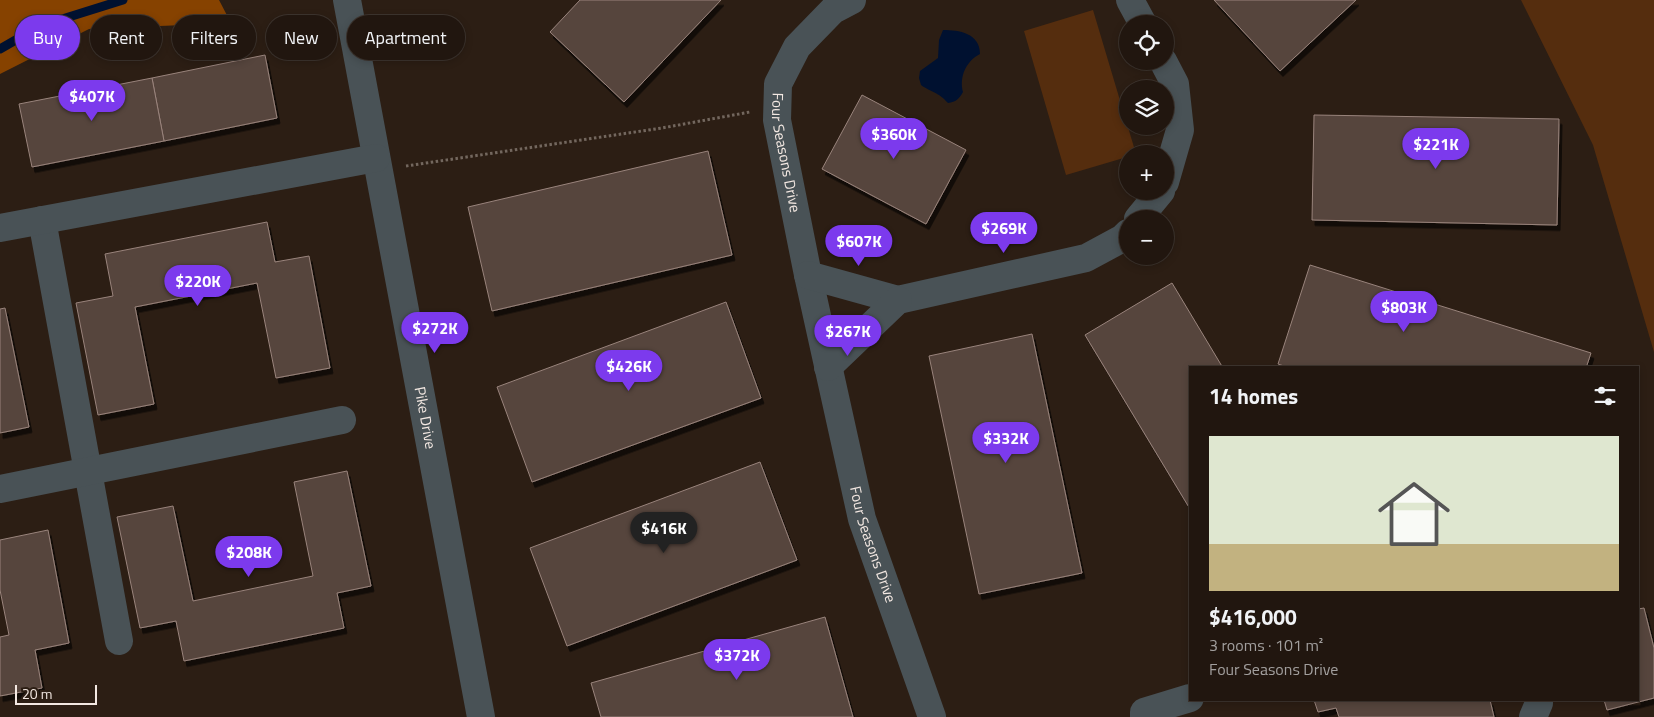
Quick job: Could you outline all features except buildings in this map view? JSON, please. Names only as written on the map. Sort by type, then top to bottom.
[{"type":"street","name":"Pike Drive","points":[[347,0],[481,717]]},
{"type":"street","name":"Four Seasons Drive","points":[[852,0],[833,10],[797,48],[778,84],[777,120],[808,275],[862,519],[932,717]]},
{"type":"street","points":[[1130,0],[1138,15]]},
{"type":"street","points":[[1168,70],[1176,84],[1180,130],[1174,151]]},
{"type":"street","points":[[0,228],[376,158]]},
{"type":"street","points":[[1145,210],[1154,200]]},
{"type":"street","points":[[42,220],[119,641]]},
{"type":"street","points":[[808,275],[898,300],[1086,258],[1119,240]]},
{"type":"street","points":[[828,367],[898,300]]},
{"type":"street","points":[[0,489],[342,420]]},
{"type":"street","points":[[1144,717],[1144,712],[1189,698]]},
{"type":"street","points":[[1533,717],[1538,701]]},
{"type":"path","points":[[376,158],[405,166],[662,128],[752,112],[777,110]]},
{"type":"shaded area","points":[[0,0],[219,0],[227,15],[172,15],[172,25],[162,26],[162,15],[90,15],[90,29],[80,34],[80,15],[15,15],[15,60],[28,60],[0,74]]},
{"type":"shaded area","points":[[1521,0],[1654,0],[1654,352],[1593,145]]},
{"type":"shaded area","points":[[1093,10],[1119,97],[1119,135],[1130,135],[1133,145],[1119,145],[1119,159],[1066,175],[1024,31]]},
{"type":"water","points":[[943,30],[962,32],[973,37],[979,47],[980,54],[967,65],[963,75],[962,94],[955,101],[948,103],[941,96],[921,85],[919,78],[920,71],[938,58],[939,40]]},
{"type":"waterway","points":[[0,49],[40,26],[123,0]]}]
